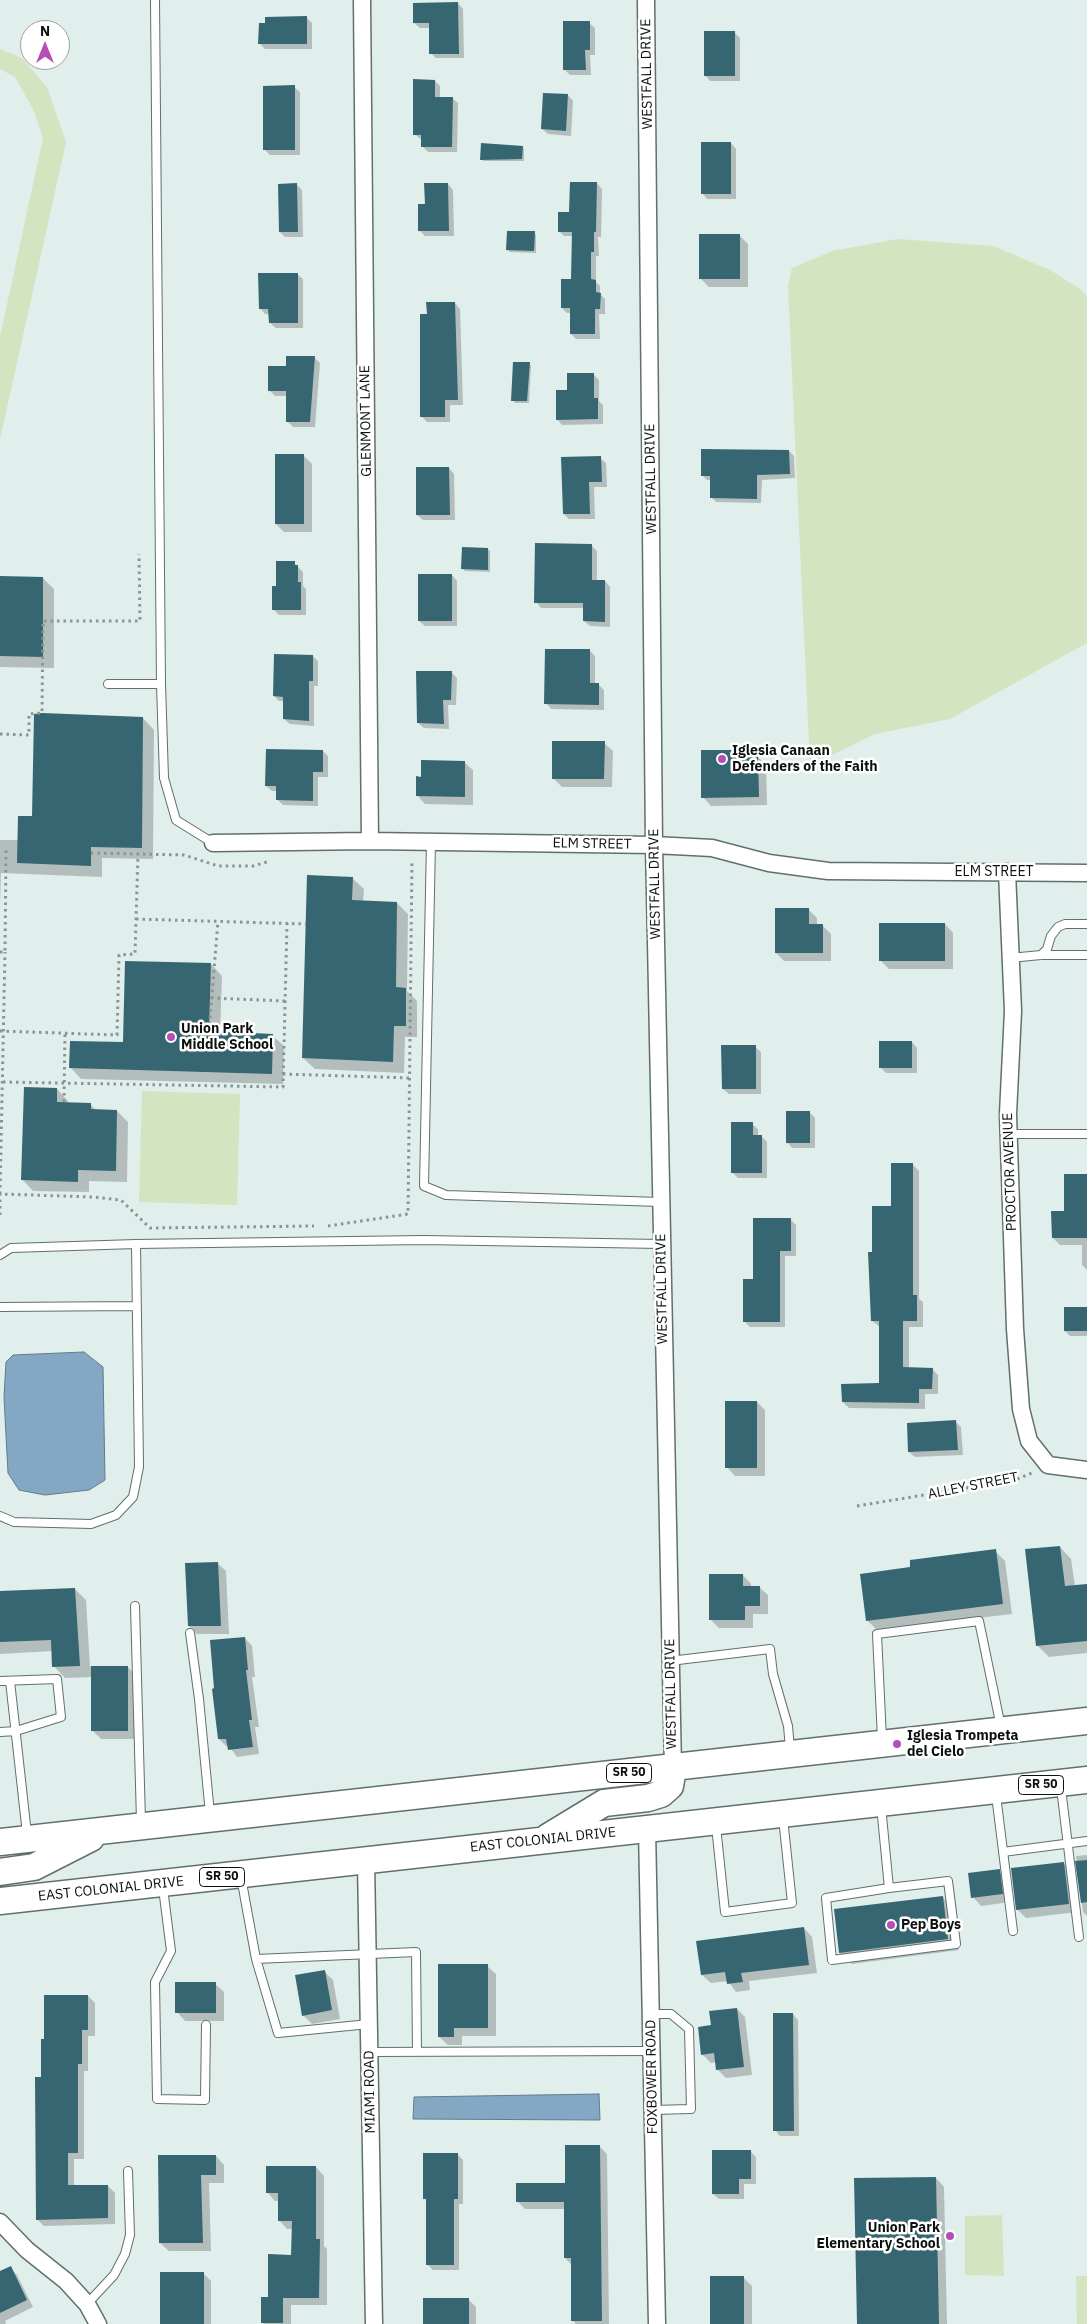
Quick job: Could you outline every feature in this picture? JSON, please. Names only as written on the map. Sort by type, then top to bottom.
[{"type":"highway","name":"SR 50","points":[[0,1842],[1087,1721]]},
{"type":"highway","points":[[541,1841],[604,1803],[648,1798],[661,1794],[670,1786],[673,1768]]},
{"type":"highway","name":"EAST COLONIAL DRIVE","points":[[0,1901],[1087,1780]]},
{"type":"highway","points":[[0,1872],[34,1867],[107,1830]]},
{"type":"street","name":"GLENMONT LANE","points":[[362,0],[370,841]]},
{"type":"street","name":"WESTFALL DRIVE","points":[[646,0],[654,845],[673,1768]]},
{"type":"street","name":"ELM STREET","points":[[213,843],[370,841],[654,845],[712,848],[769,864],[828,871],[1087,873]]},
{"type":"street","name":"PROCTOR AVENUE","points":[[1007,872],[1013,1011],[1008,1134],[1015,1328],[1021,1409],[1029,1441],[1048,1465]]},
{"type":"street","points":[[1048,1465],[1087,1470]]},
{"type":"street","name":"FOXBOWER ROAD","points":[[647,1829],[656,2324]]},
{"type":"street","name":"MIAMI ROAD","points":[[366,1861],[374,2324]]},
{"type":"street","points":[[1,2227],[66,2281],[87,2304],[98,2324]]},
{"type":"lane","points":[[155,0],[161,684],[164,778],[176,820],[213,843]]},
{"type":"lane","points":[[108,684],[161,684]]},
{"type":"lane","points":[[431,842],[424,1186],[446,1195],[660,1202]]},
{"type":"lane","points":[[1041,955],[1047,949],[1051,936],[1058,927],[1065,924],[1087,924]]},
{"type":"lane","points":[[1010,958],[1041,955],[1087,955]]},
{"type":"lane","points":[[1008,1134],[1087,1134]]},
{"type":"lane","points":[[0,1255],[12,1248],[136,1244],[423,1240],[661,1244]]},
{"type":"lane","points":[[0,1516],[14,1522],[91,1524],[116,1515],[133,1497],[139,1467],[136,1244]]},
{"type":"lane","points":[[0,1307],[136,1306]]},
{"type":"lane","points":[[135,1606],[141,1826]]},
{"type":"lane","points":[[883,1743],[877,1634],[979,1621],[1002,1729]]},
{"type":"lane","points":[[190,1633],[199,1699],[210,1818]]},
{"type":"lane","points":[[670,1661],[770,1648],[773,1674],[788,1726],[790,1754]]},
{"type":"lane","points":[[0,1681],[57,1679],[61,1717],[16,1731],[0,1732]]},
{"type":"lane","points":[[10,1681],[28,1839]]},
{"type":"lane","points":[[1060,1783],[1079,1937]]},
{"type":"lane","points":[[995,1790],[1013,1931]]},
{"type":"lane","points":[[881,1804],[889,1888]]},
{"type":"lane","points":[[715,1822],[724,1912],[792,1903],[783,1815]]},
{"type":"lane","points":[[1003,1852],[1087,1840]]},
{"type":"lane","points":[[241,1874],[256,1959],[278,2033],[369,2024]]},
{"type":"lane","points":[[948,1881],[956,1944],[832,1960],[826,1898],[889,1888],[948,1881]]},
{"type":"lane","points":[[162,1883],[172,1951],[155,1982],[157,2099],[205,2100],[206,2026]]},
{"type":"lane","points":[[256,1959],[416,1952],[417,2052]]},
{"type":"lane","points":[[651,2014],[672,2014],[689,2029],[691,2110],[652,2110]]},
{"type":"lane","points":[[369,2052],[651,2051]]},
{"type":"lane","points":[[87,2304],[114,2275],[130,2235],[128,2170]]},
{"type":"path","points":[[0,734],[29,735],[29,714],[42,713],[43,621],[140,621],[139,554]]},
{"type":"path","points":[[0,1215],[6,849]]},
{"type":"path","points":[[91,853],[184,855],[218,866],[253,866],[273,861]]},
{"type":"path","points":[[2,1031],[117,1035],[119,955],[135,954],[138,854]]},
{"type":"path","points":[[0,1194],[93,1197],[121,1200],[150,1228],[330,1226],[408,1214],[413,860],[403,860]]},
{"type":"path","points":[[136,918],[306,924]]},
{"type":"path","points":[[209,1032],[218,921]]},
{"type":"path","points":[[3,1082],[283,1086],[287,923]]},
{"type":"path","points":[[0,952],[5,952]]},
{"type":"path","points":[[212,998],[285,1001]]},
{"type":"path","points":[[64,1102],[65,1033]]},
{"type":"path","points":[[283,1074],[410,1078]]},
{"type":"path","name":"ALLEY STREET","points":[[857,1506],[1015,1480],[1048,1465]]},
{"type":"green space","points":[[0,49],[20,57],[20,70],[32,70],[47,87],[66,142],[0,439],[0,337],[43,138],[33,109],[15,77],[0,69]]},
{"type":"green space","points":[[898,239],[993,246],[1050,270],[1083,291],[1087,297],[1087,643],[950,719],[875,734],[810,766],[788,286],[792,268],[832,251]]},
{"type":"green space","points":[[142,1091],[240,1094],[237,1205],[139,1202]]},
{"type":"green space","points":[[1002,2215],[1004,2276],[965,2275],[965,2216]]},
{"type":"green space","points":[[1076,2276],[1087,2276],[1087,2324],[1077,2324]]},
{"type":"water","points":[[84,1352],[103,1367],[105,1480],[89,1490],[45,1495],[19,1490],[8,1473],[4,1397],[6,1362],[13,1355]]},
{"type":"water","points":[[599,2094],[600,2120],[413,2119],[414,2097]]},
{"type":"building","points":[[458,2],[459,54],[429,54],[429,23],[413,23],[413,3]]},
{"type":"building","points":[[307,16],[307,44],[258,44],[259,23],[265,23],[265,17]]},
{"type":"building","points":[[563,21],[590,21],[590,50],[585,50],[586,70],[563,70]]},
{"type":"building","points":[[704,31],[735,31],[735,76],[704,76]]},
{"type":"building","points":[[413,79],[435,80],[435,97],[453,97],[452,147],[421,147],[421,135],[413,135]]},
{"type":"building","points":[[295,85],[295,150],[263,150],[263,86]]},
{"type":"building","points":[[543,93],[568,94],[566,131],[541,129]]},
{"type":"building","points":[[701,142],[731,142],[731,194],[701,194]]},
{"type":"building","points":[[481,143],[523,146],[522,159],[480,160]]},
{"type":"building","points":[[570,182],[597,182],[596,232],[594,232],[594,252],[591,252],[591,279],[596,280],[596,292],[601,293],[600,309],[595,309],[595,334],[570,334],[570,308],[561,308],[561,279],[571,279],[572,232],[558,232],[558,212],[569,212]]},
{"type":"building","points":[[297,183],[298,232],[279,232],[278,184]]},
{"type":"building","points":[[424,183],[448,183],[449,231],[418,231],[418,204],[425,204]]},
{"type":"building","points":[[507,231],[535,231],[534,251],[506,250]]},
{"type":"building","points":[[699,234],[740,234],[740,279],[699,279]]},
{"type":"building","points":[[258,273],[298,273],[298,323],[269,323],[268,309],[259,309]]},
{"type":"building","points":[[426,302],[455,302],[458,400],[445,400],[445,417],[420,417],[420,314],[427,314]]},
{"type":"building","points":[[286,356],[315,356],[310,422],[286,422],[286,391],[268,391],[268,366],[286,366]]},
{"type":"building","points":[[513,362],[530,362],[527,401],[511,401]]},
{"type":"building","points":[[567,373],[594,373],[594,398],[598,398],[598,419],[556,420],[556,390],[567,390]]},
{"type":"building","points":[[701,449],[789,450],[790,474],[757,475],[757,499],[710,498],[710,476],[701,476]]},
{"type":"building","points":[[275,454],[304,454],[304,524],[275,524]]},
{"type":"building","points":[[601,456],[602,482],[589,482],[590,514],[563,514],[561,457]]},
{"type":"building","points":[[416,467],[449,467],[450,515],[416,515]]},
{"type":"building","points":[[535,543],[592,544],[592,580],[605,580],[605,622],[583,621],[583,603],[534,603]]},
{"type":"building","points":[[462,547],[488,548],[488,570],[461,569]]},
{"type":"building","points":[[276,561],[295,561],[295,565],[298,565],[298,582],[301,582],[301,610],[272,610],[272,586],[276,586]]},
{"type":"building","points":[[418,574],[452,574],[452,621],[418,621]]},
{"type":"building","points":[[0,576],[43,577],[43,657],[0,656]]},
{"type":"building","points":[[545,649],[590,649],[590,683],[599,683],[599,705],[544,704]]},
{"type":"building","points":[[274,654],[313,655],[313,681],[309,681],[309,721],[283,719],[283,697],[273,696]]},
{"type":"building","points":[[416,671],[452,671],[451,700],[443,700],[444,724],[417,723]]},
{"type":"building","points":[[34,714],[143,717],[142,848],[91,847],[91,866],[17,863],[18,816],[32,816]]},
{"type":"building","points":[[552,741],[605,741],[604,779],[552,779]]},
{"type":"building","points":[[266,749],[323,750],[323,772],[313,772],[313,801],[276,800],[276,786],[265,786]]},
{"type":"building","points":[[701,750],[738,750],[738,755],[758,756],[759,797],[701,798]]},
{"type":"building","points":[[421,760],[465,761],[465,797],[416,796],[416,776],[421,777]]},
{"type":"building","points":[[307,875],[353,877],[352,900],[397,902],[396,987],[406,988],[406,1026],[394,1026],[393,1062],[302,1058]]},
{"type":"building","points":[[775,908],[809,908],[809,924],[823,924],[823,953],[775,953]]},
{"type":"building","points":[[879,923],[945,923],[945,961],[879,961]]},
{"type":"building","points":[[125,961],[211,963],[209,1031],[273,1034],[272,1074],[69,1068],[70,1041],[123,1042]]},
{"type":"building","points":[[879,1041],[912,1041],[912,1068],[879,1068]]},
{"type":"building","points":[[721,1045],[756,1045],[756,1089],[722,1089]]},
{"type":"building","points":[[24,1087],[57,1088],[57,1102],[91,1103],[91,1109],[117,1110],[116,1171],[78,1170],[78,1182],[21,1180]]},
{"type":"building","points":[[786,1111],[810,1111],[810,1143],[786,1143]]},
{"type":"building","points":[[731,1122],[753,1122],[753,1135],[762,1135],[762,1173],[731,1173]]},
{"type":"building","points":[[891,1163],[913,1163],[913,1295],[917,1295],[917,1321],[903,1321],[903,1367],[933,1368],[932,1389],[919,1389],[919,1403],[842,1402],[841,1384],[879,1383],[879,1321],[871,1321],[868,1252],[872,1252],[872,1206],[891,1206]]},
{"type":"building","points":[[1064,1174],[1087,1174],[1087,1238],[1052,1238],[1051,1211],[1064,1211]]},
{"type":"building","points":[[753,1218],[791,1218],[791,1251],[780,1251],[780,1322],[743,1322],[743,1279],[753,1279]]},
{"type":"building","points":[[1064,1307],[1087,1307],[1087,1331],[1064,1331]]},
{"type":"building","points":[[725,1401],[757,1401],[757,1468],[725,1468]]},
{"type":"building","points":[[956,1420],[958,1450],[908,1452],[907,1423]]},
{"type":"building","points":[[1060,1546],[1065,1586],[1087,1584],[1087,1641],[1036,1646],[1025,1549]]},
{"type":"building","points":[[996,1549],[1003,1604],[866,1621],[860,1574],[910,1567],[910,1560]]},
{"type":"building","points":[[218,1562],[221,1626],[188,1626],[185,1563]]},
{"type":"building","points":[[709,1574],[743,1574],[743,1586],[760,1586],[760,1606],[745,1606],[745,1620],[709,1620]]},
{"type":"building","points":[[75,1588],[80,1666],[52,1667],[51,1640],[0,1642],[0,1591]]},
{"type":"building","points":[[245,1637],[248,1670],[246,1670],[252,1720],[249,1720],[253,1747],[228,1750],[226,1739],[218,1739],[212,1689],[214,1688],[210,1640]]},
{"type":"building","points":[[91,1666],[128,1666],[128,1731],[91,1731]]},
{"type":"building","points":[[1087,1860],[1087,1902],[1081,1903],[1075,1861]]},
{"type":"building","points":[[1064,1862],[1069,1904],[1016,1910],[1011,1868]]},
{"type":"building","points":[[1000,1869],[1003,1894],[971,1898],[968,1873]]},
{"type":"building","name":"Pep Boys","points":[[943,1896],[948,1939],[839,1953],[834,1909]]},
{"type":"building","points":[[804,1927],[809,1965],[741,1973],[743,1982],[727,1984],[725,1972],[701,1975],[696,1941]]},
{"type":"building","points":[[438,1964],[488,1964],[488,2028],[454,2028],[454,2037],[438,2037]]},
{"type":"building","points":[[325,1970],[332,2010],[302,2016],[295,1975]]},
{"type":"building","points":[[175,1982],[216,1982],[216,2013],[175,2013]]},
{"type":"building","points":[[44,1995],[88,1995],[88,2030],[82,2030],[82,2064],[78,2064],[78,2153],[68,2153],[68,2185],[108,2185],[108,2218],[36,2220],[35,2077],[41,2077],[41,2039],[44,2039]]},
{"type":"building","points":[[737,2008],[744,2067],[716,2070],[714,2053],[701,2055],[698,2027],[711,2025],[709,2011]]},
{"type":"building","points":[[773,2013],[793,2013],[794,2131],[773,2131]]},
{"type":"building","points":[[565,2145],[600,2145],[602,2321],[571,2321],[571,2258],[564,2258],[564,2202],[516,2202],[516,2183],[565,2183]]},
{"type":"building","points":[[712,2150],[751,2150],[751,2179],[739,2179],[739,2194],[712,2194]]},
{"type":"building","points":[[423,2153],[458,2153],[458,2199],[454,2199],[454,2265],[426,2265],[426,2199],[423,2199]]},
{"type":"building","points":[[158,2155],[216,2155],[216,2175],[201,2175],[203,2243],[159,2243]]},
{"type":"building","points":[[266,2166],[316,2166],[316,2239],[320,2239],[319,2298],[283,2298],[283,2323],[261,2323],[261,2297],[268,2297],[268,2254],[291,2255],[292,2221],[278,2221],[278,2193],[266,2193]]},
{"type":"building","points":[[936,2177],[939,2324],[857,2324],[854,2178]]},
{"type":"building","points":[[11,2266],[27,2300],[0,2313],[0,2271]]},
{"type":"building","points":[[160,2272],[204,2272],[204,2324],[160,2324]]},
{"type":"building","points":[[710,2276],[744,2276],[744,2324],[710,2324]]},
{"type":"building","points":[[423,2298],[469,2298],[469,2324],[423,2324]]},
{"type":"place","name":"Iglesia Canaan Defenders of the Faith","points":[[722,759]]},
{"type":"place","name":"Union Park Middle School","points":[[171,1037]]},
{"type":"place","name":"Iglesia Trompeta del Cielo","points":[[897,1744]]},
{"type":"place","name":"Pep Boys","points":[[891,1925]]},
{"type":"place","name":"Union Park Elementary School","points":[[950,2236]]}]
